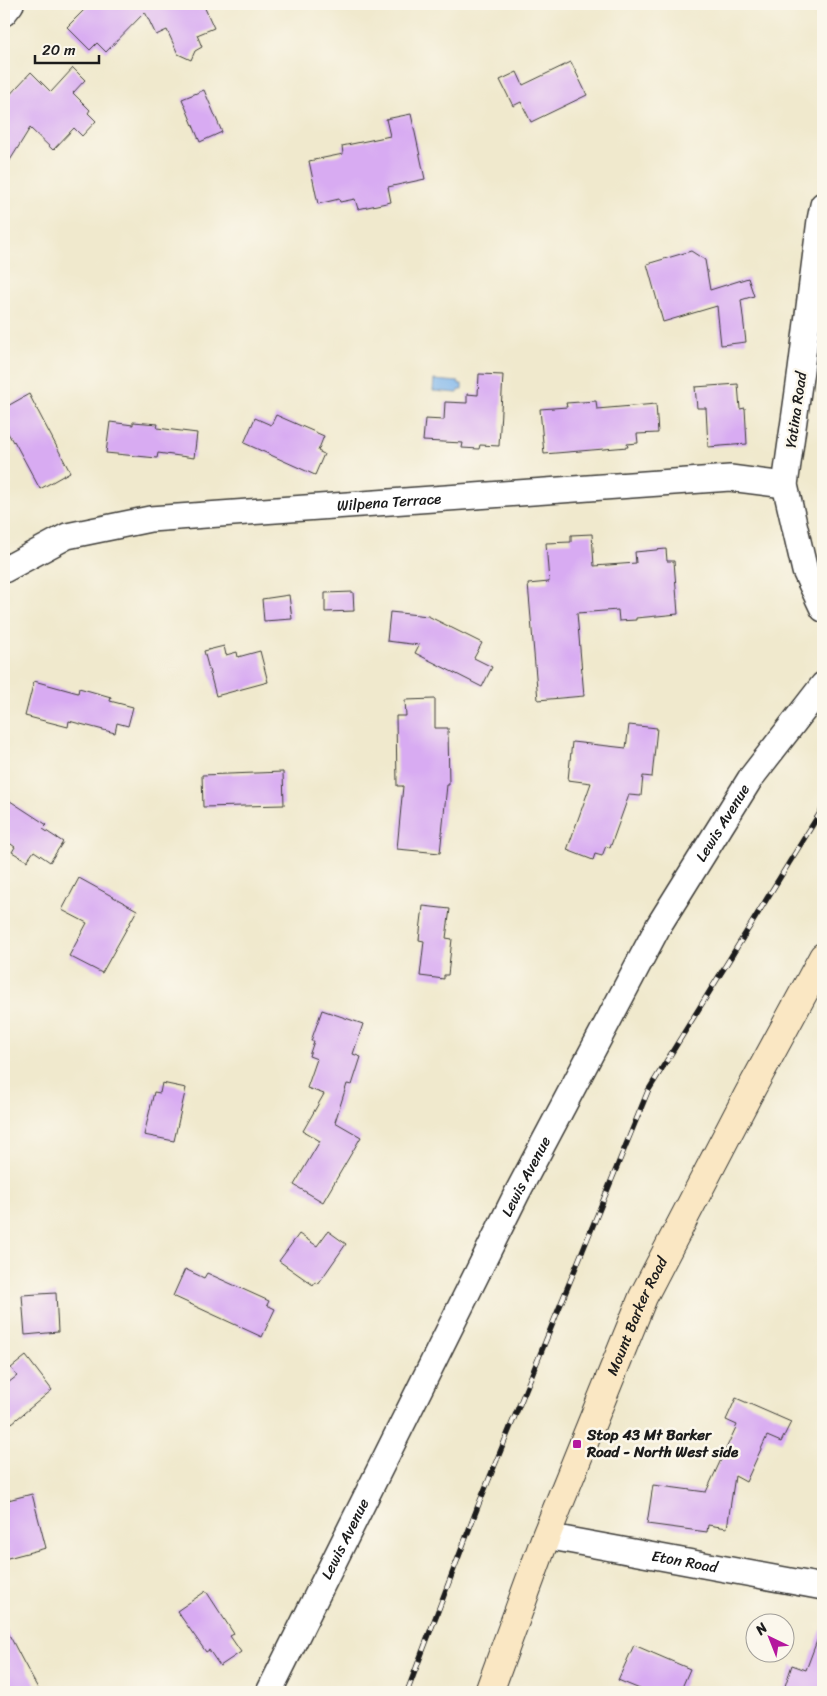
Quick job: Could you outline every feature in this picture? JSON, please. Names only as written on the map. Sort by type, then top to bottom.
[{"type":"main road","name":"Mount Barker Road","points":[[489,1692],[546,1536],[643,1298],[748,1095],[823,957]]},
{"type":"street","points":[[4,13],[11,4]]},
{"type":"street","name":"Yatina Road","points":[[823,205],[785,485],[805,571],[823,609]]},
{"type":"street","name":"Wilpena Terrace","points":[[4,570],[67,536],[150,519],[730,478],[785,485]]},
{"type":"street","name":"Lewis Avenue","points":[[269,1692],[518,1192],[659,925],[750,779],[823,685]]},
{"type":"street","name":"Eton Road","points":[[546,1536],[823,1587]]},
{"type":"water","points":[[434,380],[459,382],[459,384],[462,384],[462,390],[458,390],[458,393],[433,391]]},
{"type":"building","points":[[90,4],[203,4],[214,28],[197,35],[202,47],[195,51],[191,60],[178,54],[167,30],[156,35],[145,12],[106,52],[97,43],[90,50],[67,27]]},
{"type":"building","points":[[571,62],[587,95],[531,122],[521,102],[513,106],[500,80],[517,72],[523,85]]},
{"type":"building","points":[[73,68],[85,80],[73,93],[90,110],[88,113],[96,121],[82,136],[74,128],[53,150],[30,128],[4,170],[4,101],[31,72],[51,92]]},
{"type":"building","points":[[204,90],[222,132],[200,142],[182,99]]},
{"type":"building","points":[[411,114],[425,179],[388,187],[391,202],[358,209],[355,199],[340,202],[339,199],[318,204],[309,161],[343,154],[342,146],[390,136],[386,119]]},
{"type":"building","points":[[691,251],[705,260],[710,290],[748,278],[754,296],[741,300],[746,342],[721,345],[717,306],[663,322],[647,264]]},
{"type":"building","points":[[479,374],[503,375],[499,446],[480,445],[479,449],[462,448],[463,443],[423,441],[425,419],[444,420],[445,402],[467,403],[467,394],[478,395]]},
{"type":"building","points":[[738,384],[740,409],[745,408],[747,444],[708,447],[706,408],[697,408],[695,387]]},
{"type":"building","points":[[29,394],[70,472],[40,489],[4,426],[4,408]]},
{"type":"building","points":[[596,401],[597,409],[656,404],[658,433],[637,434],[638,443],[627,444],[628,447],[544,454],[540,409],[567,407],[566,403]]},
{"type":"building","points":[[276,415],[324,436],[318,451],[324,454],[315,475],[244,443],[255,418],[271,425]]},
{"type":"building","points":[[110,422],[133,425],[133,422],[158,424],[157,428],[197,433],[194,458],[158,453],[157,458],[106,453]]},
{"type":"building","points":[[592,534],[594,566],[636,563],[635,552],[666,549],[667,561],[674,561],[678,614],[619,621],[618,610],[577,613],[584,696],[538,700],[528,584],[549,582],[546,543],[571,542],[571,535]]},
{"type":"building","points":[[353,592],[354,611],[325,612],[325,593]]},
{"type":"building","points":[[289,595],[292,619],[264,621],[262,599]]},
{"type":"building","points":[[390,612],[428,616],[482,643],[474,658],[492,667],[482,687],[415,653],[419,645],[387,641]]},
{"type":"building","points":[[224,646],[226,655],[237,652],[238,657],[260,651],[268,682],[216,696],[204,651]]},
{"type":"building","points":[[34,681],[78,693],[79,688],[111,697],[110,701],[133,707],[128,726],[117,723],[115,733],[69,721],[68,727],[25,716]]},
{"type":"building","points":[[435,699],[435,728],[448,728],[449,785],[447,785],[440,853],[397,849],[403,786],[397,786],[396,716],[406,716],[405,700]]},
{"type":"building","points":[[629,725],[657,728],[652,777],[643,776],[641,796],[629,795],[610,848],[606,846],[602,856],[595,854],[593,860],[567,850],[591,783],[568,780],[572,742],[626,748]]},
{"type":"building","points":[[283,772],[284,805],[203,807],[202,775]]},
{"type":"building","points":[[4,797],[47,825],[43,829],[63,842],[50,862],[34,851],[27,861],[12,852],[15,847],[4,839]]},
{"type":"building","points":[[79,878],[137,910],[102,973],[69,956],[87,923],[62,910]]},
{"type":"building","points":[[423,906],[450,909],[446,938],[452,939],[448,975],[444,975],[444,979],[420,976],[424,941],[419,940]]},
{"type":"building","points":[[322,1010],[363,1024],[353,1054],[361,1057],[352,1085],[347,1084],[335,1122],[361,1137],[323,1202],[294,1185],[320,1141],[303,1131],[324,1094],[307,1088],[317,1059],[309,1056],[314,1041],[311,1041]]},
{"type":"building","points":[[162,1083],[186,1088],[174,1141],[144,1135],[154,1092],[160,1093]]},
{"type":"building","points":[[328,1231],[346,1244],[318,1284],[315,1282],[313,1285],[279,1261],[299,1234],[317,1246]]},
{"type":"building","points":[[185,1269],[204,1278],[207,1273],[269,1301],[267,1305],[275,1309],[262,1337],[173,1296]]},
{"type":"building","points":[[56,1293],[58,1332],[25,1335],[22,1295]]},
{"type":"building","points":[[26,1356],[52,1390],[12,1423],[4,1412],[4,1386],[17,1376],[11,1368]]},
{"type":"building","points":[[736,1398],[791,1422],[781,1442],[767,1436],[746,1482],[735,1476],[727,1528],[708,1525],[707,1532],[647,1524],[653,1485],[706,1492],[737,1425],[726,1420]]},
{"type":"building","points":[[32,1494],[46,1548],[4,1559],[4,1501]]},
{"type":"building","points":[[206,1591],[234,1634],[230,1636],[241,1652],[220,1666],[209,1650],[206,1652],[177,1611]]},
{"type":"building","points":[[4,1625],[24,1663],[40,1692],[4,1692]]},
{"type":"building","points":[[821,1630],[823,1630],[823,1692],[783,1692],[792,1665],[806,1670]]},
{"type":"building","points":[[634,1645],[690,1669],[680,1692],[647,1692],[618,1680]]},
{"type":"railway","points":[[407,1692],[478,1506],[648,1091],[823,808]]},
{"type":"place","name":"Stop 43 Mt Barker Road - North West side","points":[[577,1444]]}]
